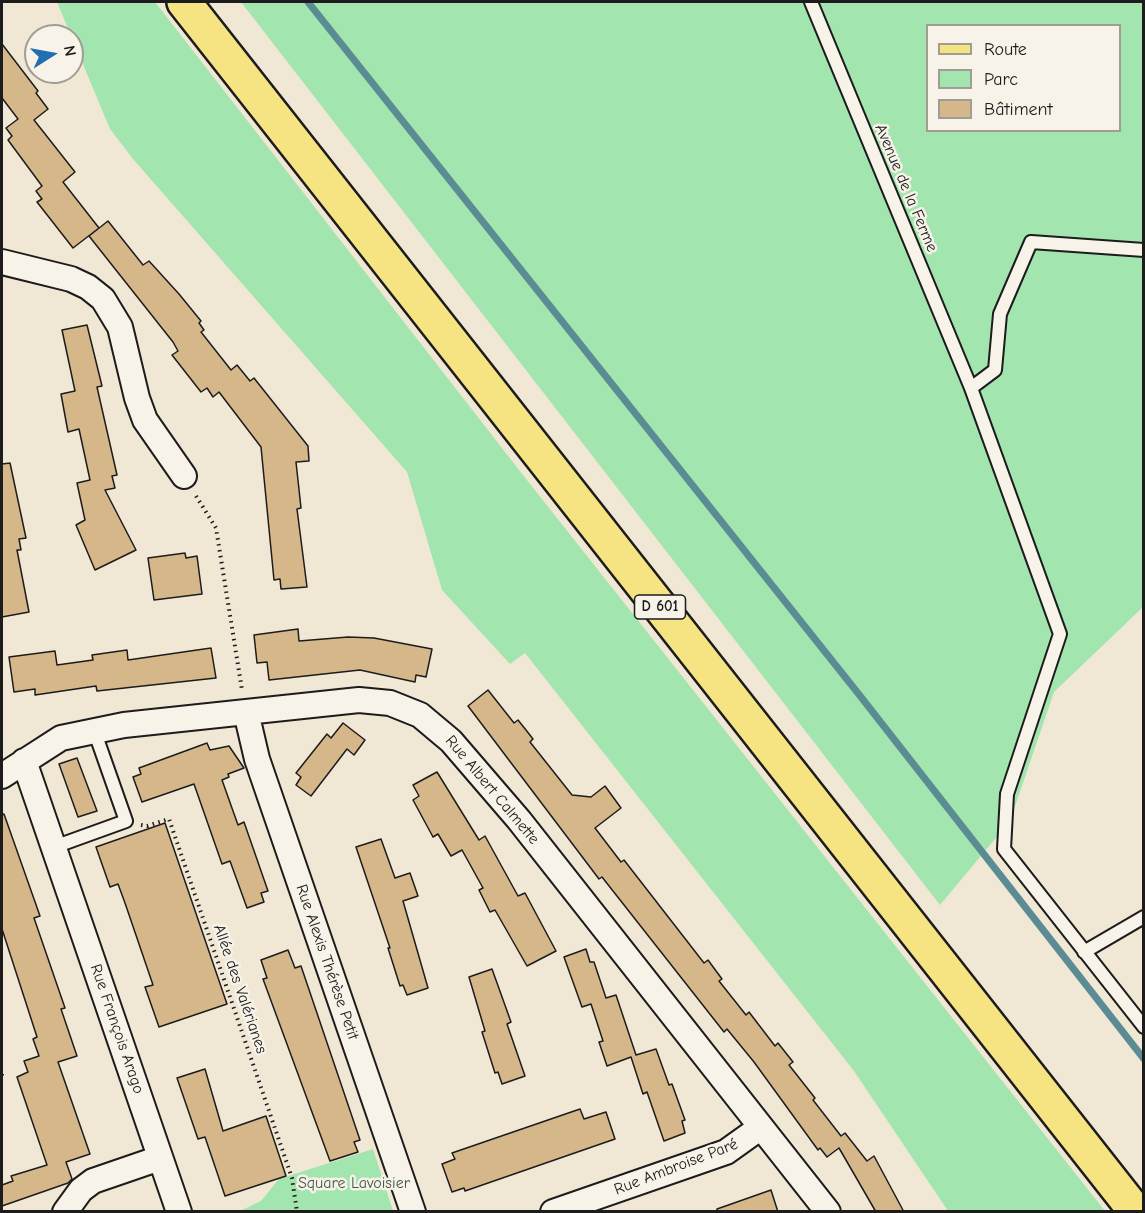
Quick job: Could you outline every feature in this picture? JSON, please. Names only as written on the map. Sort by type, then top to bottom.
[{"type":"main road","name":"D 601","points":[[184,2],[1136,1212]]},
{"type":"main road","name":"D 601","points":[[209,2],[1143,1189]]},
{"type":"street","points":[[2,262],[71,279],[88,287],[103,299],[120,327],[137,398],[145,420],[184,476]]},
{"type":"street","name":"Rue Albert Calmette","points":[[10,765],[61,738],[94,730],[369,700],[400,706],[435,725],[519,820],[828,1212]]},
{"type":"street","name":"Rue Alexis Thérèse Petit","points":[[246,712],[257,759],[413,1212]]},
{"type":"street","name":"Rue François Arago","points":[[10,765],[54,847],[179,1212]]},
{"type":"street","name":"Rue Ambroise Paré","points":[[553,1212],[726,1152],[744,1142],[761,1127]]},
{"type":"street","points":[[65,1212],[81,1190],[93,1181],[160,1158]]},
{"type":"lane","name":"Avenue de la Ferme","points":[[811,2],[971,388],[1060,634],[1007,794],[1004,849],[1143,1027]]},
{"type":"lane","points":[[971,388],[995,370],[1000,314],[1031,242],[1143,250]]},
{"type":"lane","points":[[54,847],[126,821],[94,730]]},
{"type":"lane","points":[[1084,952],[1143,917]]},
{"type":"path","points":[[184,476],[216,528],[246,712]]},
{"type":"path","name":"Allée des Valérianes","points":[[126,821],[147,826],[169,819],[292,1178],[297,1212]]},
{"type":"green space","points":[[57,2],[155,2],[523,475],[1105,1211],[948,1211],[854,1071],[525,653],[510,664],[442,590],[407,472],[133,159],[110,129],[84,67],[84,24],[66,24]]},
{"type":"green space","points":[[241,2],[1143,2],[1143,607],[1054,692],[1010,821],[940,905]]},
{"type":"green space","name":"Square Lavoisier","points":[[373,1149],[393,1211],[238,1212],[261,1201],[279,1179]]},
{"type":"building","points":[[2,44],[24,73],[24,84],[33,84],[38,91],[36,93],[48,109],[34,120],[75,172],[63,182],[99,228],[73,248],[37,202],[42,199],[36,191],[42,186],[8,140],[12,136],[6,128],[18,119],[2,98]]},
{"type":"building","points":[[108,221],[143,265],[149,261],[179,294],[201,321],[199,323],[204,330],[201,332],[231,370],[237,365],[250,381],[254,378],[308,446],[309,461],[296,462],[301,508],[297,509],[307,587],[281,589],[280,579],[274,580],[261,447],[219,392],[213,397],[207,388],[201,392],[172,355],[178,351],[173,342],[89,236]]},
{"type":"building","points":[[87,325],[102,386],[97,387],[117,475],[112,476],[115,488],[105,490],[136,550],[95,570],[76,525],[85,520],[77,483],[90,480],[79,429],[68,432],[61,394],[75,391],[62,330]]},
{"type":"building","points":[[10,463],[26,538],[19,539],[21,550],[17,550],[29,612],[2,617],[2,464]]},
{"type":"building","points":[[185,553],[186,558],[197,556],[202,594],[154,600],[148,558]]},
{"type":"building","points":[[298,629],[299,641],[348,637],[374,638],[432,649],[426,677],[416,675],[415,682],[360,670],[269,680],[267,662],[257,663],[254,635]]},
{"type":"building","points":[[211,648],[216,678],[97,691],[96,686],[35,695],[35,689],[14,692],[9,657],[55,651],[57,665],[93,660],[92,655],[127,650],[128,660]]},
{"type":"building","points":[[488,690],[514,723],[518,720],[526,730],[533,739],[530,742],[572,795],[591,797],[605,786],[621,808],[595,828],[621,862],[624,860],[704,963],[708,960],[722,979],[719,981],[746,1015],[749,1012],[775,1046],[778,1043],[793,1062],[789,1065],[841,1136],[845,1133],[867,1161],[874,1156],[904,1212],[876,1212],[839,1148],[827,1157],[820,1148],[818,1150],[754,1062],[727,1029],[724,1032],[602,877],[599,879],[468,706]]},
{"type":"building","points":[[343,723],[365,740],[354,755],[347,749],[311,796],[296,785],[301,777],[296,773],[327,734],[331,738]]},
{"type":"building","points":[[207,743],[210,750],[229,746],[244,768],[228,774],[229,777],[222,780],[238,825],[244,822],[268,891],[261,893],[264,902],[247,908],[230,861],[222,864],[194,784],[142,802],[133,777],[141,774],[139,768]]},
{"type":"building","points":[[77,758],[97,811],[78,817],[59,764]]},
{"type":"building","points":[[437,772],[479,840],[485,836],[518,896],[525,893],[556,951],[527,966],[495,910],[490,912],[479,890],[483,888],[462,850],[451,856],[438,834],[433,837],[413,800],[419,796],[413,785]]},
{"type":"building","points":[[4,814],[40,916],[34,918],[65,1008],[61,1009],[77,1056],[58,1062],[90,1154],[66,1162],[72,1179],[68,1183],[2,1206],[2,1185],[13,1181],[11,1176],[47,1165],[17,1077],[28,1072],[24,1061],[39,1056],[33,1039],[37,1037],[2,929],[2,815]]},
{"type":"building","points":[[165,823],[227,1004],[159,1027],[145,987],[153,985],[125,903],[118,884],[110,887],[96,847]]},
{"type":"building","points":[[381,839],[395,878],[410,873],[418,896],[403,901],[428,988],[407,995],[403,985],[400,986],[388,948],[390,948],[356,847]]},
{"type":"building","points":[[586,949],[590,962],[594,962],[606,998],[616,995],[636,1055],[656,1049],[685,1120],[682,1121],[685,1133],[664,1141],[647,1092],[643,1094],[631,1057],[607,1066],[599,1042],[603,1041],[591,1004],[582,1007],[564,957]]},
{"type":"building","points":[[288,950],[295,968],[301,966],[360,1140],[354,1142],[358,1152],[330,1161],[263,979],[267,978],[261,960]]},
{"type":"building","points":[[492,969],[511,1022],[507,1024],[525,1076],[502,1084],[498,1072],[495,1073],[482,1032],[485,1031],[469,977]]},
{"type":"building","points":[[205,1069],[223,1131],[266,1116],[286,1176],[225,1196],[205,1137],[198,1139],[177,1078]]},
{"type":"building","points":[[580,1109],[584,1119],[606,1112],[615,1139],[465,1191],[464,1188],[452,1192],[442,1164],[455,1159],[452,1153]]},
{"type":"building","points":[[771,1190],[778,1212],[717,1212],[717,1209]]},
{"type":"waterway","points":[[308,2],[861,697],[1144,1059]]}]
